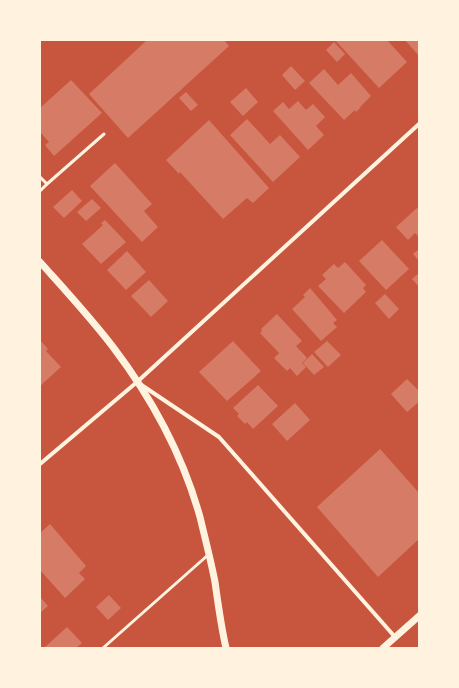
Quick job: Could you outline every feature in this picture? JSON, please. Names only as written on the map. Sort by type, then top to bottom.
[{"type":"street","points":[[40,464],[137,382],[419,124]]},
{"type":"street","points":[[40,262],[114,348],[137,382],[177,455],[200,517],[214,581],[226,648]]},
{"type":"street","points":[[137,382],[219,436],[395,637]]},
{"type":"street","points":[[383,648],[419,616]]},
{"type":"lane","points":[[40,191],[104,134]]},
{"type":"lane","points":[[40,177],[47,184]]},
{"type":"lane","points":[[103,648],[208,554]]},
{"type":"building","points":[[147,40],[224,40],[229,46],[128,138],[89,94]]},
{"type":"building","points":[[335,40],[387,40],[407,62],[379,88]]},
{"type":"building","points":[[405,40],[419,40],[419,56]]},
{"type":"building","points":[[334,42],[345,54],[337,62],[326,50]]},
{"type":"building","points":[[291,66],[305,81],[295,90],[282,75]]},
{"type":"building","points":[[324,69],[338,85],[351,73],[371,96],[356,112],[355,110],[344,120],[309,83]]},
{"type":"building","points":[[71,80],[102,113],[54,156],[45,145],[49,142],[40,132],[40,108]]},
{"type":"building","points":[[246,88],[258,102],[243,116],[230,102]]},
{"type":"building","points":[[186,92],[198,105],[191,111],[179,98]]},
{"type":"building","points":[[298,101],[306,110],[313,104],[325,117],[316,126],[324,135],[308,150],[273,111],[283,102],[289,109]]},
{"type":"building","points":[[247,119],[270,144],[280,135],[300,157],[273,182],[230,135]]},
{"type":"building","points":[[209,120],[269,188],[253,203],[247,198],[223,219],[180,172],[179,174],[166,160]]},
{"type":"building","points":[[115,163],[152,204],[144,211],[158,227],[142,242],[90,186]]},
{"type":"building","points":[[72,190],[82,201],[64,218],[53,207]]},
{"type":"building","points":[[92,199],[101,208],[86,221],[77,212]]},
{"type":"building","points":[[417,208],[419,210],[419,237],[415,233],[408,240],[396,227]]},
{"type":"building","points":[[105,220],[126,242],[101,264],[82,244],[103,225],[101,223]]},
{"type":"building","points":[[382,240],[409,269],[386,290],[359,261]]},
{"type":"building","points":[[419,249],[419,261],[413,254]]},
{"type":"building","points":[[127,251],[146,272],[126,290],[107,270]]},
{"type":"building","points":[[345,262],[366,285],[363,288],[366,292],[344,313],[318,286],[326,279],[322,275],[334,264],[338,268]]},
{"type":"building","points":[[419,273],[419,287],[412,279]]},
{"type":"building","points":[[149,280],[168,301],[151,317],[131,296]]},
{"type":"building","points":[[310,288],[337,320],[333,323],[337,327],[321,341],[292,309],[305,297],[303,295]]},
{"type":"building","points":[[385,294],[399,309],[389,319],[375,303]]},
{"type":"building","points":[[277,314],[302,341],[296,346],[307,358],[302,363],[306,367],[297,376],[290,368],[287,371],[274,358],[279,353],[260,333],[262,331],[261,329]]},
{"type":"building","points":[[40,340],[48,349],[46,351],[61,367],[40,386]]},
{"type":"building","points":[[233,341],[261,371],[227,401],[199,372]]},
{"type":"building","points":[[327,341],[341,355],[328,367],[314,352]]},
{"type":"building","points":[[312,354],[324,367],[314,375],[303,363]]},
{"type":"building","points":[[407,379],[419,391],[419,402],[407,412],[391,394]]},
{"type":"building","points":[[258,385],[278,406],[253,429],[247,422],[245,424],[237,416],[239,414],[233,408]]},
{"type":"building","points":[[295,403],[310,420],[287,441],[272,424]]},
{"type":"building","points":[[380,449],[419,493],[419,539],[378,577],[317,507]]},
{"type":"building","points":[[50,524],[86,566],[79,573],[85,579],[65,598],[40,570],[40,533]]},
{"type":"building","points":[[109,595],[121,608],[108,620],[96,607]]},
{"type":"building","points":[[40,597],[48,606],[40,613]]},
{"type":"building","points":[[67,627],[82,643],[76,648],[44,648]]}]
